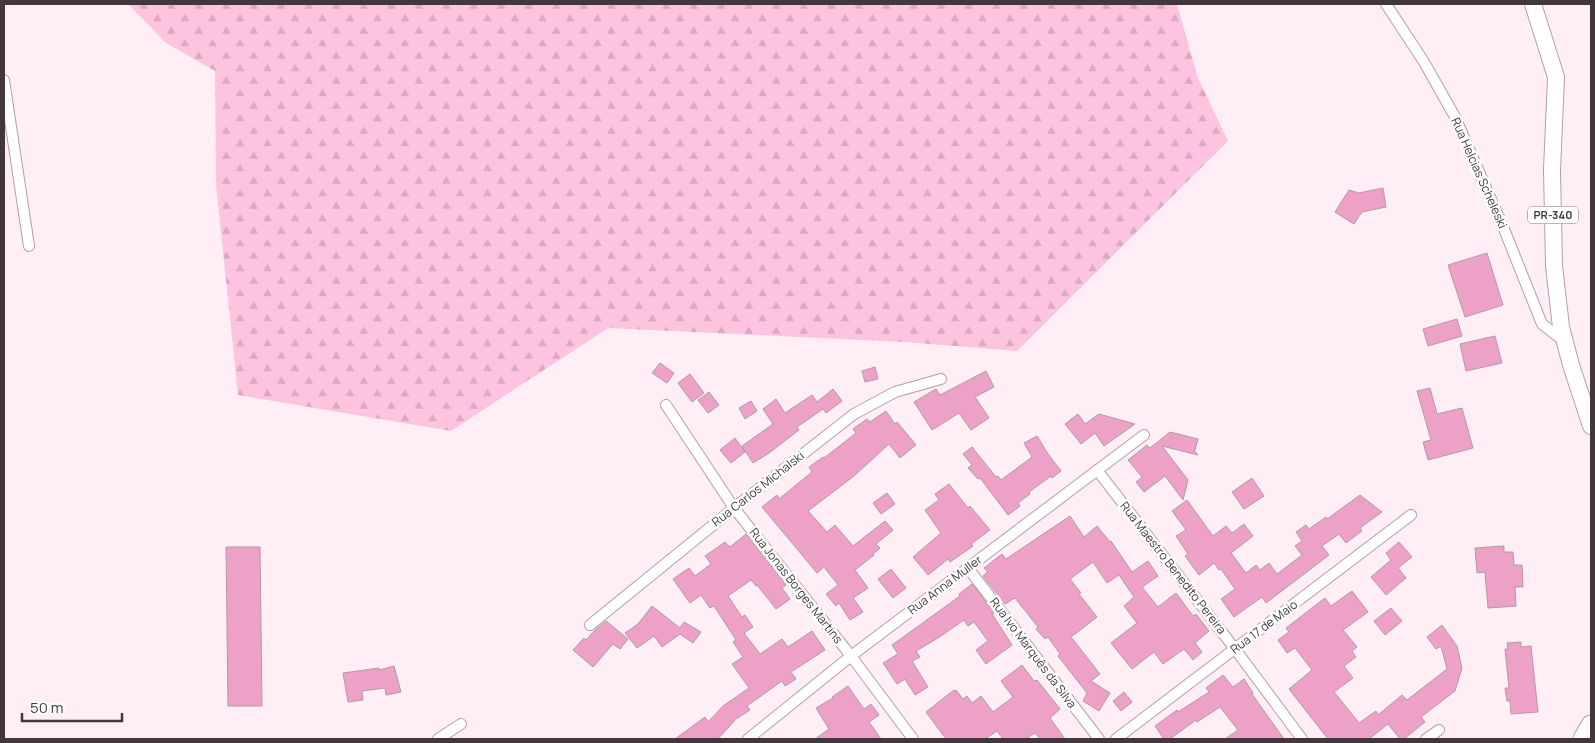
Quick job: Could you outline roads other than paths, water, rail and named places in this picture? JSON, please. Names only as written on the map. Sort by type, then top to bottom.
[{"type":"highway","points":[[1583,739],[1591,725]]},
{"type":"main road","name":"PR-340","points":[[1533,4],[1556,77],[1552,170],[1554,257],[1561,326],[1571,365],[1591,426]]},
{"type":"street","name":"Rua Helcias Scheleski","points":[[1386,4],[1424,62],[1455,117],[1542,324],[1566,343]]},
{"type":"street","points":[[4,80],[29,246]]},
{"type":"street","name":"Rua Carlos Michalski","points":[[590,625],[854,414],[895,392],[941,378]]},
{"type":"street","name":"Rua Jonas Borges Martins","points":[[666,405],[734,508],[851,656],[913,739]]},
{"type":"street","name":"Rua Anna Muller","points":[[748,739],[851,656],[1144,435]]},
{"type":"street","name":"Rua Maestro Benedito Pereira","points":[[1097,470],[1235,648],[1302,739]]},
{"type":"street","name":"Rua 17 de Maio","points":[[1116,739],[1411,515]]},
{"type":"street","name":"Rua Ivo Marquês da Silva","points":[[968,568],[1099,739]]},
{"type":"street","points":[[438,739],[461,724]]},
{"type":"street","points":[[1426,739],[1439,730]]}]
